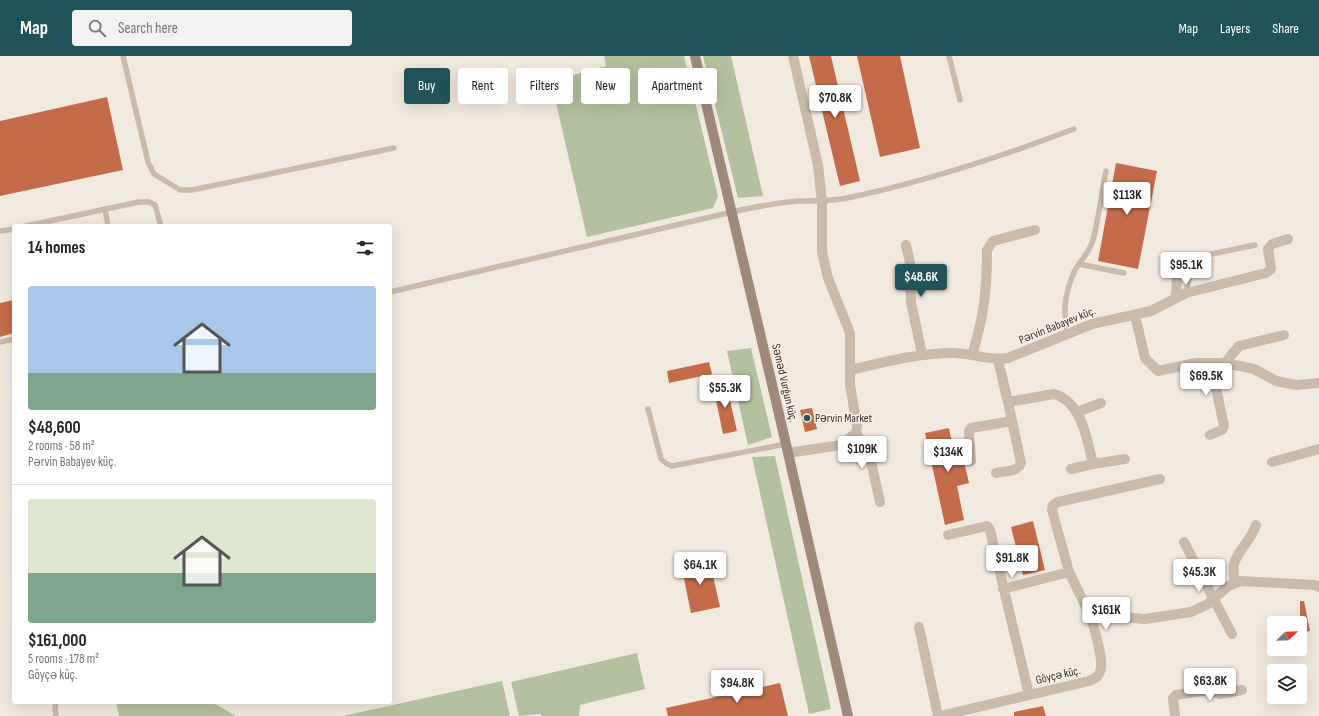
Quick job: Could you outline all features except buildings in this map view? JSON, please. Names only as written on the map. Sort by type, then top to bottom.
[{"type":"main road","name":"Səməd Vurğun küç.","points":[[695,56],[848,716]]},
{"type":"street","points":[[793,56],[818,165],[822,202],[822,252],[828,278],[850,333],[850,386],[857,426],[856,433],[870,456],[880,502]]},
{"type":"street","points":[[972,354],[980,329],[986,300],[987,250],[989,245],[993,241],[1036,230]]},
{"type":"street","name":"Pərvin Babayev küç.","points":[[850,370],[922,354],[972,354],[998,360],[1022,354],[1105,320],[1136,315],[1162,307],[1186,293],[1266,274],[1271,269],[1268,249],[1272,244],[1288,239]]},
{"type":"street","points":[[906,245],[910,263],[911,302],[922,354]]},
{"type":"street","points":[[1176,298],[1177,272]]},
{"type":"street","points":[[1136,315],[1144,358],[1158,371],[1196,363],[1225,363],[1254,369],[1276,381],[1297,384],[1319,383]]},
{"type":"street","points":[[1225,363],[1239,346],[1284,335]]},
{"type":"street","points":[[996,473],[1015,470],[1020,467],[1021,463],[998,360]]},
{"type":"street","points":[[1210,435],[1222,430],[1224,426],[1211,364]]},
{"type":"street","points":[[1008,402],[1054,394],[1061,396],[1077,412],[1093,464]]},
{"type":"street","points":[[1077,412],[1101,403]]},
{"type":"street","points":[[971,461],[969,431],[972,428],[1012,420]]},
{"type":"street","points":[[787,448],[841,445],[856,433]]},
{"type":"street","points":[[1272,462],[1319,450]]},
{"type":"street","points":[[1071,469],[1125,459]]},
{"type":"street","name":"Göyçə küç.","points":[[939,716],[1096,678],[1100,673],[1100,660],[1091,617],[1069,572],[1052,510],[1053,505],[1160,479]]},
{"type":"street","points":[[1234,583],[1234,564],[1236,558],[1251,538],[1256,525]]},
{"type":"street","points":[[948,536],[987,526],[990,530],[1029,695]]},
{"type":"street","points":[[1184,542],[1232,634]]},
{"type":"street","points":[[1003,589],[1069,572]]},
{"type":"street","points":[[1091,617],[1111,616],[1145,619],[1191,612],[1215,600],[1234,583],[1241,581],[1315,585],[1319,587]]},
{"type":"street","points":[[920,627],[939,716]]},
{"type":"street","points":[[1176,716],[1174,698],[1176,695],[1209,690],[1220,694],[1242,690]]},
{"type":"lane","points":[[123,56],[148,162],[154,174],[180,190],[192,190],[394,148]]},
{"type":"lane","points":[[949,56],[960,100]]},
{"type":"lane","points":[[392,292],[770,204],[802,201],[822,202],[910,184],[1016,151],[1074,129]]},
{"type":"lane","points":[[1068,334],[1064,317],[1064,305],[1074,272],[1086,256],[1093,240],[1106,171]]},
{"type":"lane","points":[[35,224],[140,202],[148,202],[154,205],[160,224]]},
{"type":"lane","points":[[105,209],[108,224]]},
{"type":"lane","points":[[0,232],[12,229]]},
{"type":"lane","points":[[1186,293],[1192,262],[1197,257],[1255,245]]},
{"type":"lane","points":[[1079,264],[1124,273]]},
{"type":"lane","points":[[0,342],[12,339]]},
{"type":"lane","points":[[648,409],[661,459],[672,466],[787,448]]},
{"type":"lane","points":[[55,704],[54,709],[56,716]]},
{"type":"green space","points":[[604,56],[684,56],[687,68],[638,68],[638,104],[696,104],[718,196],[713,208],[587,237],[556,104],[573,104],[573,75],[581,73],[581,104],[630,104],[630,68],[599,68],[606,66]]},
{"type":"green space","points":[[703,56],[731,56],[763,196],[738,198],[715,104],[717,104],[717,68],[706,68]]},
{"type":"green space","points":[[751,348],[772,437],[748,445],[727,351]]},
{"type":"green space","points":[[775,456],[831,709],[809,714],[752,457]]},
{"type":"green space","points":[[637,653],[645,689],[580,705],[579,716],[542,716],[540,714],[519,716],[511,682]]},
{"type":"green space","points":[[502,681],[510,716],[343,716]]},
{"type":"green space","points":[[116,704],[215,704],[236,716],[119,716]]},
{"type":"place","name":"Pərvin Market","points":[[807,418]]}]
